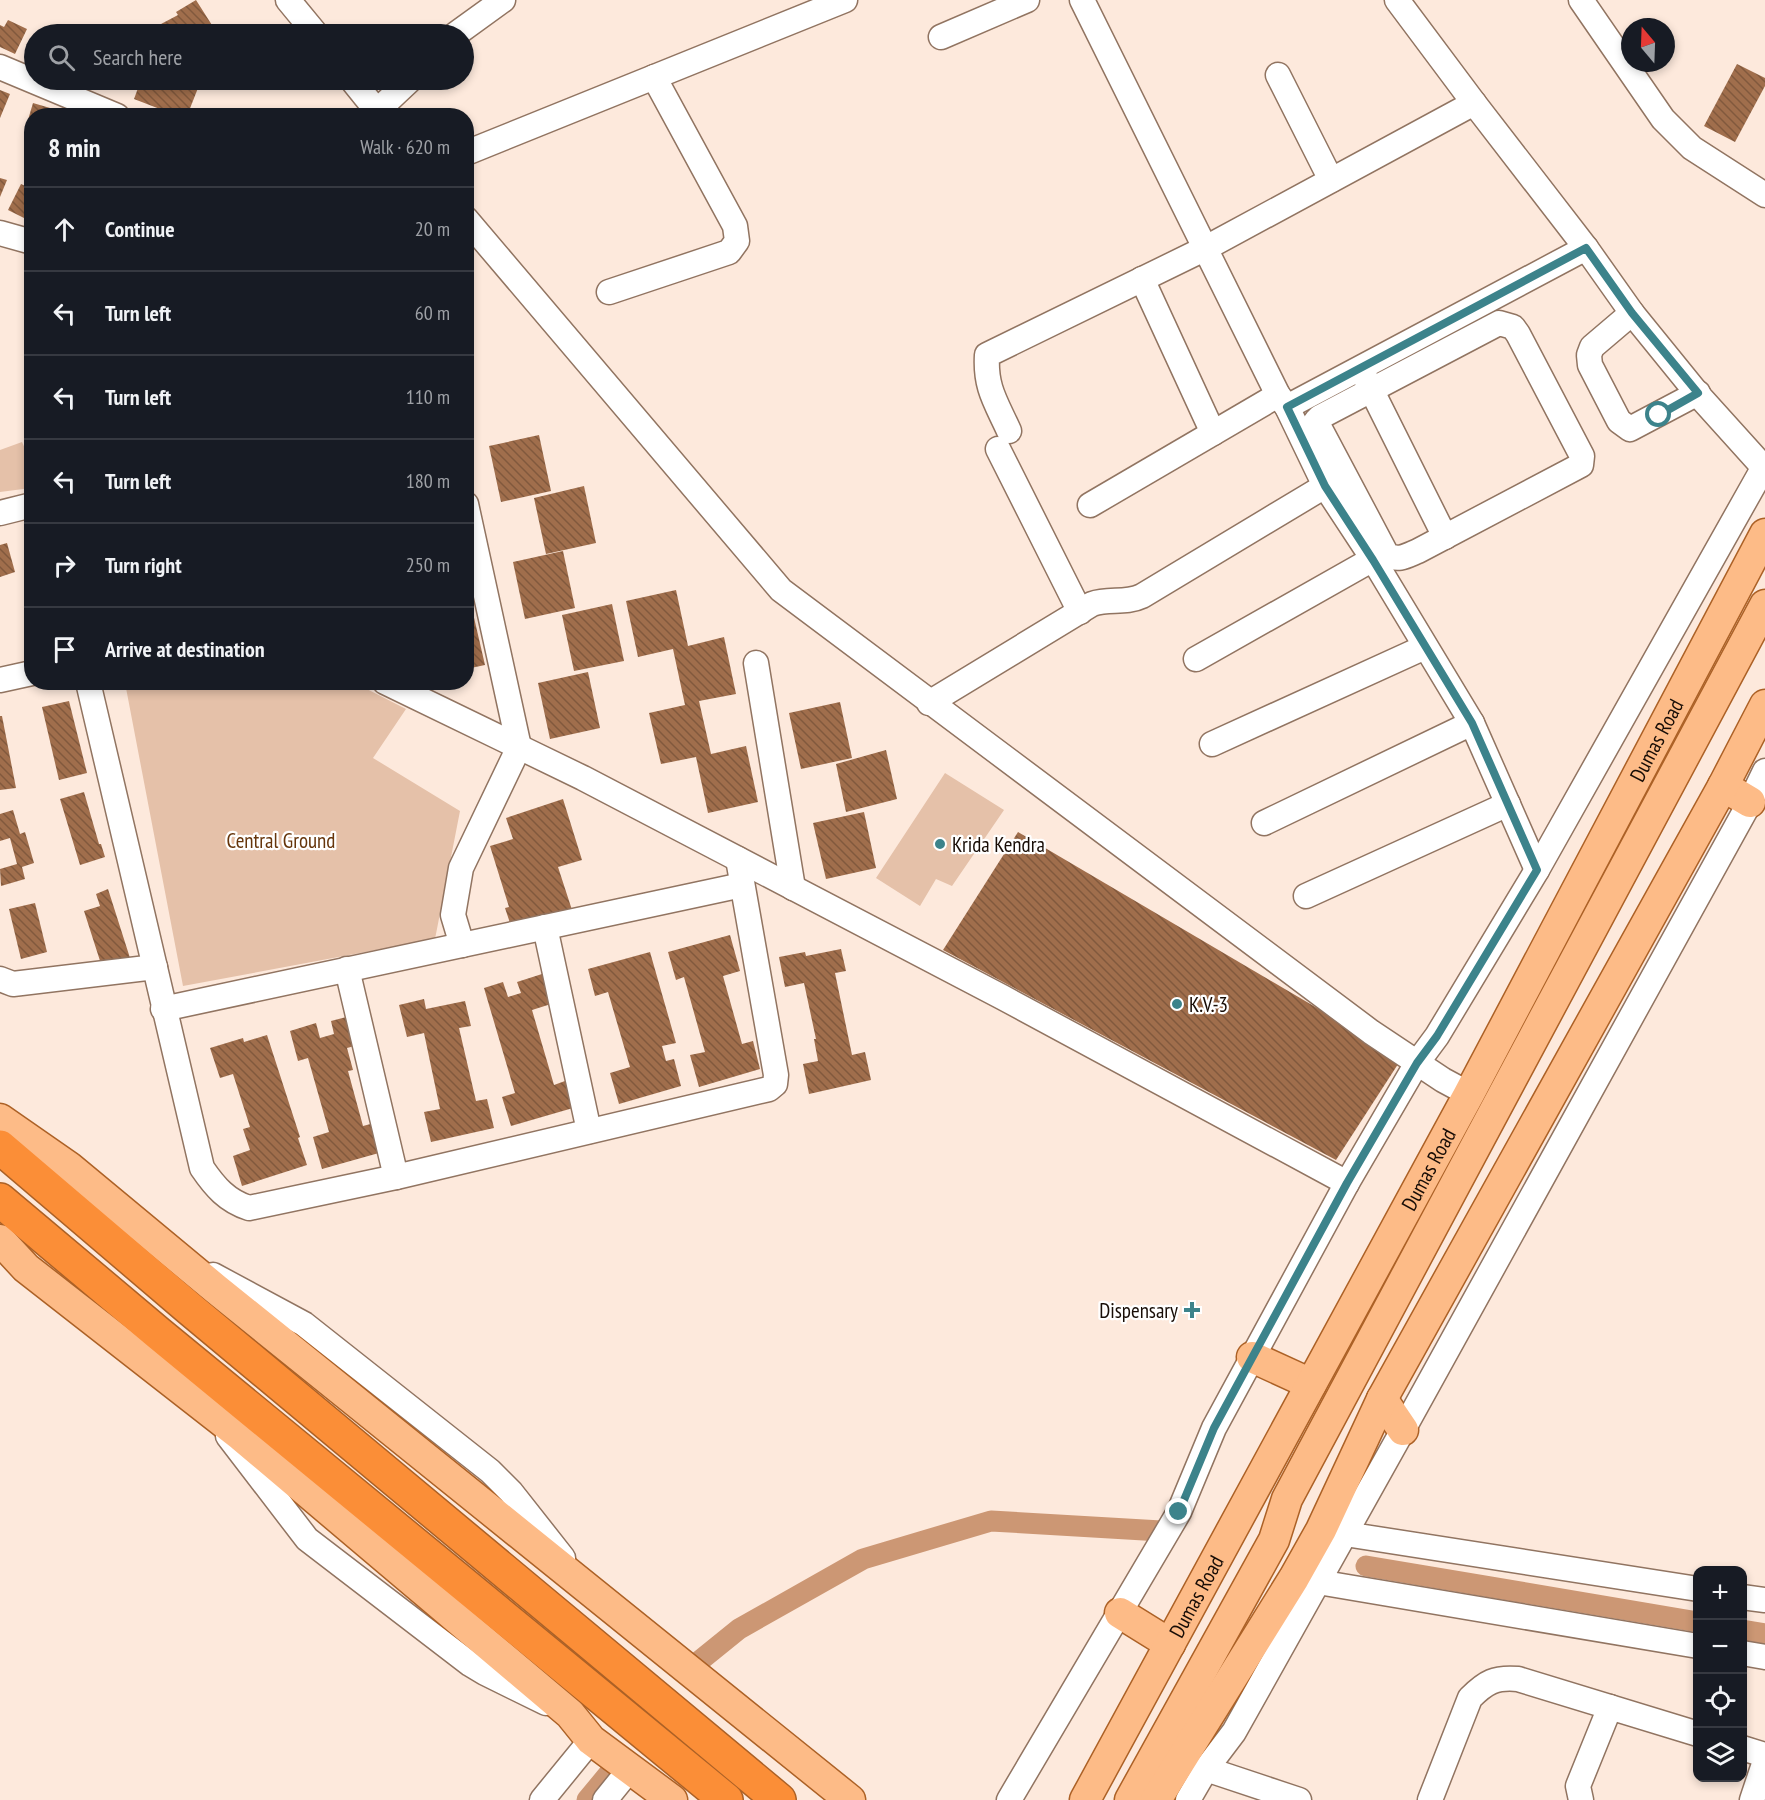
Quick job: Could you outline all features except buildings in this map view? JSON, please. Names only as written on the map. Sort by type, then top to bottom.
[{"type":"highway","points":[[0,1147],[190,1309],[779,1800]]},
{"type":"highway","points":[[0,1200],[158,1333],[726,1800]]},
{"type":"main road","name":"Dumas Road","points":[[1085,1800],[1469,1094],[1765,534]]},
{"type":"main road","points":[[1130,1800],[1274,1540],[1287,1499],[1765,605]]},
{"type":"main road","points":[[1156,1800],[1294,1578],[1321,1530],[1382,1399],[1723,786],[1765,705]]},
{"type":"main road","points":[[1723,786],[1750,802]]},
{"type":"main road","points":[[0,1119],[69,1167],[850,1800]]},
{"type":"main road","points":[[0,1240],[26,1268],[211,1412],[570,1714],[591,1740],[672,1800]]},
{"type":"main road","points":[[1252,1357],[1311,1384]]},
{"type":"main road","points":[[1382,1399],[1403,1430]]},
{"type":"main road","points":[[1106,1800],[1257,1532],[1287,1499]]},
{"type":"main road","points":[[1120,1613],[1170,1644]]},
{"type":"street","points":[[288,0],[308,24]]},
{"type":"street","points":[[470,24],[503,0]]},
{"type":"street","points":[[474,150],[845,0]]},
{"type":"street","points":[[941,37],[1027,0]]},
{"type":"street","points":[[1082,0],[1204,249],[1325,486],[1472,723],[1537,870]]},
{"type":"street","points":[[1009,1800],[1179,1512],[1214,1428],[1347,1183],[1417,1063],[1437,1036],[1537,870],[1764,467],[1698,393],[1632,313],[1586,248],[1397,0]]},
{"type":"street","points":[[1581,0],[1663,119],[1692,148],[1765,195]]},
{"type":"street","points":[[0,67],[24,77]]},
{"type":"street","points":[[1278,75],[1331,180]]},
{"type":"street","points":[[609,292],[729,252],[737,241],[735,226],[654,77]]},
{"type":"street","points":[[55,90],[98,108]]},
{"type":"street","points":[[359,90],[372,108]]},
{"type":"street","points":[[382,108],[400,90]]},
{"type":"street","points":[[1080,612],[1004,440],[986,373],[987,355],[1204,249],[1474,103]]},
{"type":"street","points":[[474,228],[781,590],[928,703],[1362,1025],[1417,1063],[1469,1094]]},
{"type":"street","points":[[0,232],[24,240]]},
{"type":"street","points":[[1090,505],[1213,433],[1282,401],[1366,378],[1499,324],[1513,327],[1518,334],[1583,461],[1577,469],[1398,560],[1387,555],[1316,421],[1366,378],[1492,298],[1586,248]]},
{"type":"street","points":[[1142,279],[1213,433]]},
{"type":"street","points":[[1492,298],[1506,324]]},
{"type":"street","points":[[1632,313],[1592,347],[1589,355],[1590,365],[1619,421],[1630,429],[1698,393]]},
{"type":"street","points":[[1366,378],[1445,537]]},
{"type":"street","points":[[928,703],[1080,612],[1104,600],[1132,601],[1142,596],[1325,486]]},
{"type":"street","points":[[0,513],[24,508]]},
{"type":"street","points":[[462,945],[453,915],[461,868],[519,747],[474,541]]},
{"type":"street","points":[[1196,659],[1373,560]]},
{"type":"street","points":[[1212,744],[1425,647]]},
{"type":"street","points":[[756,663],[793,888]]},
{"type":"street","points":[[0,680],[24,675]]},
{"type":"street","points":[[90,690],[202,1168],[212,1184],[234,1203],[249,1208],[396,1177],[769,1089],[775,1084],[776,1075],[738,859]]},
{"type":"street","points":[[401,690],[583,778],[1002,997],[1347,1183]]},
{"type":"street","points":[[1264,822],[1472,723]]},
{"type":"street","points":[[1188,1800],[1206,1769],[1234,1732],[1403,1430],[1765,771]]},
{"type":"street","points":[[1306,896],[1508,804]]},
{"type":"street","points":[[163,1009],[742,885]]},
{"type":"street","points":[[545,927],[589,1131]]},
{"type":"street","points":[[0,979],[14,984],[154,967]]},
{"type":"street","points":[[347,969],[396,1177]]},
{"type":"street","points":[[1345,1534],[1693,1588]]},
{"type":"street","points":[[1318,1582],[1693,1645]]},
{"type":"street","points":[[1747,1597],[1765,1600]]},
{"type":"street","points":[[1747,1654],[1765,1657]]},
{"type":"street","points":[[1430,1800],[1470,1698],[1482,1686],[1500,1678],[1518,1679],[1693,1732]]},
{"type":"street","points":[[1581,1800],[1578,1786],[1610,1707]]},
{"type":"street","points":[[542,1800],[591,1740]]},
{"type":"street","points":[[1747,1749],[1765,1755]]},
{"type":"street","points":[[1752,1800],[1765,1761]]},
{"type":"street","points":[[605,1800],[630,1769]]},
{"type":"street","points":[[1206,1769],[1299,1800]]},
{"type":"green space","points":[[22,442],[24,446],[24,489],[0,492],[0,450]]},
{"type":"green space","name":"Central Ground","points":[[126,690],[369,690],[406,709],[373,758],[460,811],[435,939],[183,986]]},
{"type":"green space","name":"Krida Kendra","points":[[945,773],[1004,810],[952,886],[936,879],[920,906],[876,878]]},
{"type":"waterway","points":[[692,1667],[739,1629],[863,1559],[991,1521],[1161,1531]]},
{"type":"waterway","points":[[1366,1566],[1693,1621]]},
{"type":"waterway","points":[[1747,1631],[1765,1634]]},
{"type":"waterway","points":[[587,1800],[611,1771]]},
{"type":"place","name":"Krida Kendra","points":[[940,844]]},
{"type":"place","name":"K.V.-3","points":[[1177,1004]]},
{"type":"place","name":"Dispensary","points":[[1192,1310]]},
{"type":"route","points":[[1179,1512],[1214,1428],[1347,1183],[1417,1063],[1437,1036],[1537,870],[1472,723],[1325,486],[1287,407],[1586,248],[1632,313],[1698,393],[1659,415]]}]
